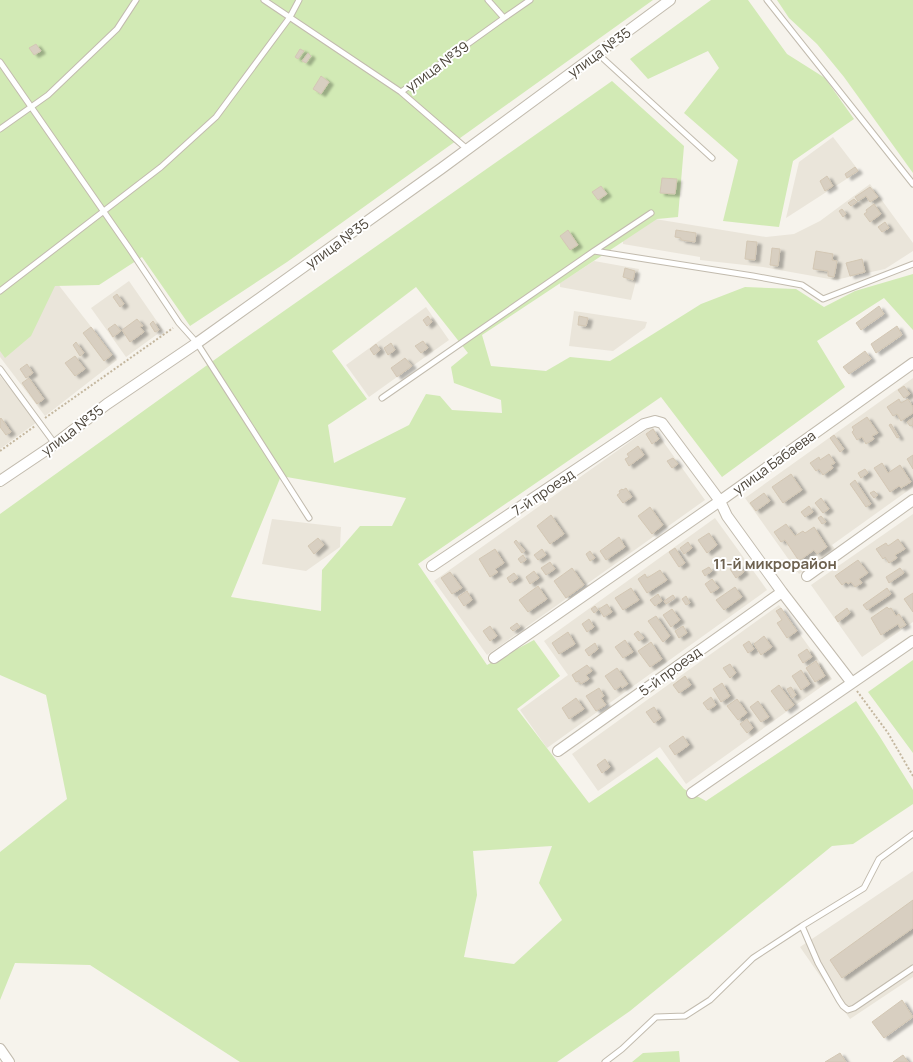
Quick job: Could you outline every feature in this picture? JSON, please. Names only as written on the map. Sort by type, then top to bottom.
[{"type":"street","name":"улица №35","points":[[0,481],[55,444],[107,404],[197,343],[467,149],[670,0]]},
{"type":"street","name":"улица Бабаева","points":[[655,421],[662,423],[720,501],[913,362]]},
{"type":"street","name":"7-й проезд","points":[[432,566],[644,424],[655,421]]},
{"type":"street","points":[[807,576],[913,500]]},
{"type":"street","points":[[494,658],[720,501],[727,516],[782,592],[852,683]]},
{"type":"street","name":"5-й проезд","points":[[558,751],[782,592]]},
{"type":"street","points":[[692,793],[913,641]]},
{"type":"street","points":[[0,1049],[9,1062]]},
{"type":"lane","points":[[0,129],[48,95],[117,29],[136,0]]},
{"type":"lane","name":"улица №39","points":[[264,0],[290,16],[401,92],[530,0]]},
{"type":"lane","points":[[0,291],[161,167],[216,117],[290,16],[299,0]]},
{"type":"lane","points":[[488,0],[504,18]]},
{"type":"lane","points":[[767,0],[913,184]]},
{"type":"lane","points":[[597,53],[712,158]]},
{"type":"lane","points":[[0,62],[129,248],[179,324],[197,343],[309,518]]},
{"type":"lane","points":[[401,92],[467,149]]},
{"type":"lane","points":[[382,398],[651,212]]},
{"type":"lane","points":[[594,251],[802,285],[823,299],[913,264]]},
{"type":"lane","points":[[0,369],[55,444]]},
{"type":"lane","points":[[605,1062],[622,1049],[656,1017],[685,1016],[710,1000],[753,958],[864,888],[879,859],[913,834]]},
{"type":"lane","points":[[802,926],[818,963],[839,1000],[848,1010],[854,1008],[913,968]]},
{"type":"path","points":[[0,451],[179,324]]},
{"type":"path","points":[[852,683],[888,733],[913,776]]},
{"type":"shaded area","points":[[833,137],[859,171],[786,218],[799,162]]},
{"type":"shaded area","points":[[870,184],[913,243],[913,251],[885,269],[835,280],[763,267],[700,260],[700,257],[623,244],[623,241],[655,219],[766,237],[794,234],[820,221]]},
{"type":"shaded area","points":[[594,261],[639,269],[631,300],[560,287],[560,283]]},
{"type":"shaded area","points":[[43,265],[117,360],[45,416],[0,357],[0,298]]},
{"type":"shaded area","points":[[129,281],[163,330],[126,357],[91,308]]},
{"type":"shaded area","points":[[426,307],[449,340],[369,397],[346,365]]},
{"type":"shaded area","points":[[574,311],[647,322],[645,328],[613,351],[569,346]]},
{"type":"shaded area","points":[[0,376],[37,422],[0,449]]},
{"type":"shaded area","points":[[913,378],[913,487],[832,545],[835,549],[799,574],[745,498]]},
{"type":"shaded area","points":[[652,426],[705,500],[487,655],[434,581]]},
{"type":"shaded area","points":[[913,514],[913,622],[862,657],[811,585]]},
{"type":"shaded area","points":[[715,518],[767,590],[547,748],[520,710],[568,675],[544,641]]},
{"type":"shaded area","points":[[272,519],[341,527],[340,547],[306,571],[262,564]]},
{"type":"shaded area","points":[[779,605],[832,679],[686,784],[660,747],[598,791],[572,754]]},
{"type":"shaded area","points":[[913,871],[913,977],[850,1019],[800,947]]},
{"type":"green space","points":[[0,0],[653,0],[287,262],[190,326],[142,257],[99,285],[55,286],[31,336],[5,358],[0,351]]},
{"type":"green space","points":[[711,0],[748,0],[787,54],[825,78],[854,119],[793,161],[779,227],[723,221],[738,160],[684,113],[719,68],[708,51],[648,79],[630,59]]},
{"type":"green space","points":[[777,0],[913,0],[913,173],[844,77],[817,44],[789,18]]},
{"type":"green space","points":[[612,81],[684,146],[678,217],[657,219],[482,335],[491,366],[546,371],[570,357],[610,361],[701,304],[745,287],[796,289],[824,307],[855,291],[913,274],[913,330],[884,298],[817,341],[845,387],[722,477],[661,397],[418,564],[487,665],[534,640],[560,676],[517,709],[589,803],[657,757],[684,789],[706,801],[856,701],[913,790],[913,804],[853,844],[832,846],[630,1011],[557,1062],[240,1062],[90,965],[15,963],[0,1000],[0,852],[67,799],[46,695],[0,675],[0,514],[224,353]],"holes":[[[416,287],[468,353],[451,367],[454,383],[501,400],[502,413],[452,410],[440,396],[426,394],[409,425],[334,463],[328,425],[367,399],[332,351]],[[281,476],[406,498],[392,526],[360,526],[322,570],[321,611],[231,597]],[[552,846],[539,883],[562,920],[514,964],[464,957],[477,895],[473,851]]]},
{"type":"green space","points":[[913,660],[913,753],[868,692]]},
{"type":"green space","points":[[679,1051],[680,1062],[632,1062],[643,1053]]},
{"type":"building","points":[[36,44],[41,51],[34,55],[29,48]]},
{"type":"building","points":[[300,49],[304,51],[298,59],[295,57]]},
{"type":"building","points":[[308,53],[311,56],[306,63],[302,61]]},
{"type":"building","points":[[321,76],[329,82],[321,94],[313,89]]},
{"type":"building","points":[[855,167],[858,171],[847,178],[845,174]]},
{"type":"building","points":[[827,176],[833,186],[825,191],[820,181]]},
{"type":"building","points":[[662,178],[677,179],[675,194],[660,193]]},
{"type":"building","points":[[601,186],[607,194],[598,200],[592,192]]},
{"type":"building","points":[[870,187],[878,197],[870,202],[866,196],[858,201],[855,197]]},
{"type":"building","points":[[854,199],[857,202],[851,206],[848,203]]},
{"type":"building","points":[[874,204],[881,214],[870,222],[864,214],[867,212],[866,210]]},
{"type":"building","points":[[842,209],[846,214],[843,217],[839,211]]},
{"type":"building","points":[[885,222],[889,228],[882,232],[878,227]]},
{"type":"building","points":[[568,230],[578,245],[570,250],[560,236]]},
{"type":"building","points":[[676,230],[696,233],[695,242],[681,240],[681,238],[675,237]]},
{"type":"building","points":[[747,241],[757,242],[755,260],[745,259]]},
{"type":"building","points":[[772,248],[780,249],[778,266],[770,265]]},
{"type":"building","points":[[816,251],[833,254],[832,260],[837,261],[834,277],[828,276],[828,271],[813,269]]},
{"type":"building","points":[[862,259],[865,272],[850,276],[846,263]]},
{"type":"building","points":[[625,268],[635,271],[633,280],[623,277]]},
{"type":"building","points":[[117,294],[124,304],[120,307],[113,297]]},
{"type":"building","points":[[879,306],[884,314],[861,330],[856,323]]},
{"type":"building","points":[[428,316],[432,322],[427,326],[423,320]]},
{"type":"building","points":[[579,316],[588,318],[586,326],[578,325]]},
{"type":"building","points":[[137,319],[143,326],[140,327],[144,332],[130,342],[122,330]]},
{"type":"building","points":[[153,321],[159,330],[155,332],[150,324]]},
{"type":"building","points":[[115,324],[121,331],[113,337],[108,329]]},
{"type":"building","points":[[897,326],[902,335],[876,353],[871,344]]},
{"type":"building","points":[[91,327],[112,355],[104,361],[83,333]]},
{"type":"building","points":[[423,341],[428,348],[421,353],[415,346]]},
{"type":"building","points":[[76,342],[84,353],[80,356],[73,345]]},
{"type":"building","points":[[391,343],[395,350],[388,355],[384,348]]},
{"type":"building","points":[[376,344],[380,350],[374,355],[370,349]]},
{"type":"building","points":[[865,351],[871,359],[849,374],[843,367]]},
{"type":"building","points":[[75,356],[85,369],[75,376],[65,363]]},
{"type":"building","points":[[405,358],[412,366],[397,377],[391,368]]},
{"type":"building","points":[[27,364],[33,373],[26,378],[20,369]]},
{"type":"building","points":[[29,378],[44,399],[37,404],[22,383]]},
{"type":"building","points":[[904,386],[910,394],[904,398],[898,390]]},
{"type":"building","points":[[899,399],[901,403],[908,399],[913,407],[913,413],[901,421],[897,414],[893,416],[887,407]]},
{"type":"building","points":[[867,417],[878,433],[872,436],[874,439],[866,444],[862,437],[857,440],[852,432],[854,430],[852,427]]},
{"type":"building","points":[[1,418],[11,432],[6,435],[0,427]]},
{"type":"building","points":[[913,418],[913,425],[910,426],[907,422]]},
{"type":"building","points":[[891,424],[899,437],[897,438],[889,425]]},
{"type":"building","points":[[653,429],[659,439],[652,444],[646,434]]},
{"type":"building","points":[[834,435],[844,449],[840,452],[830,438]]},
{"type":"building","points":[[638,446],[644,455],[629,466],[625,459],[629,457],[627,454]]},
{"type":"building","points":[[829,454],[835,463],[831,465],[833,468],[823,475],[819,469],[816,471],[810,463],[819,457],[820,460]]},
{"type":"building","points":[[913,455],[913,469],[907,459]]},
{"type":"building","points":[[673,458],[678,464],[672,468],[667,461]]},
{"type":"building","points":[[882,463],[888,473],[900,465],[911,482],[901,488],[899,486],[890,492],[874,468]]},
{"type":"building","points":[[865,469],[868,473],[861,478],[858,473]]},
{"type":"building","points":[[791,474],[802,490],[783,503],[772,487]]},
{"type":"building","points":[[855,480],[871,504],[866,507],[850,484]]},
{"type":"building","points":[[626,488],[632,497],[623,503],[617,495],[620,493],[619,491]]},
{"type":"building","points":[[874,491],[878,495],[874,498],[870,493]]},
{"type":"building","points":[[764,493],[770,501],[756,511],[750,503]]},
{"type":"building","points":[[821,498],[829,509],[823,513],[815,503]]},
{"type":"building","points":[[809,506],[813,512],[805,517],[801,512]]},
{"type":"building","points":[[650,507],[663,525],[652,534],[638,516]]},
{"type":"building","points":[[551,515],[564,534],[550,544],[537,526]]},
{"type":"building","points":[[821,516],[826,522],[822,524],[818,518]]},
{"type":"building","points":[[786,524],[795,536],[803,531],[805,533],[814,527],[827,547],[817,554],[814,550],[799,561],[785,540],[781,542],[774,532]]},
{"type":"building","points":[[709,533],[717,545],[707,553],[698,540]]},
{"type":"building","points":[[619,537],[625,547],[606,560],[600,551]]},
{"type":"building","points":[[318,538],[324,545],[314,554],[308,546]]},
{"type":"building","points":[[898,539],[905,549],[895,555],[897,558],[889,563],[885,557],[883,559],[876,549],[886,543],[888,546]]},
{"type":"building","points":[[516,540],[525,551],[522,553],[514,542]]},
{"type":"building","points":[[688,542],[692,548],[684,554],[680,548]]},
{"type":"building","points":[[675,548],[685,563],[679,567],[669,552]]},
{"type":"building","points":[[495,549],[504,563],[495,569],[498,572],[490,577],[479,559]]},
{"type":"building","points":[[542,549],[546,555],[538,560],[534,555]]},
{"type":"building","points":[[590,551],[595,558],[590,561],[586,554]]},
{"type":"building","points":[[523,555],[526,560],[521,563],[518,559]]},
{"type":"building","points":[[858,560],[868,573],[859,579],[862,583],[855,587],[851,582],[848,584],[846,582],[842,585],[835,576]]},
{"type":"building","points":[[550,562],[555,569],[546,575],[541,568]]},
{"type":"building","points":[[738,564],[744,572],[736,578],[730,569]]},
{"type":"building","points":[[709,567],[712,571],[705,576],[702,571]]},
{"type":"building","points":[[572,568],[584,585],[566,598],[554,581]]},
{"type":"building","points":[[900,568],[904,573],[889,583],[886,577]]},
{"type":"building","points":[[660,570],[667,580],[647,593],[638,579],[645,574],[647,578]]},
{"type":"building","points":[[534,571],[539,578],[530,584],[526,577]]},
{"type":"building","points":[[450,572],[462,588],[452,594],[441,578]]},
{"type":"building","points":[[514,573],[518,578],[510,583],[507,578]]},
{"type":"building","points":[[712,579],[719,588],[711,593],[705,584]]},
{"type":"building","points":[[538,586],[547,599],[528,612],[519,600]]},
{"type":"building","points":[[735,587],[742,597],[724,610],[716,600]]},
{"type":"building","points":[[631,588],[639,600],[623,610],[615,598]]},
{"type":"building","points":[[887,588],[891,594],[867,610],[863,605]]},
{"type":"building","points":[[467,591],[472,600],[464,606],[458,597]]},
{"type":"building","points":[[913,593],[913,612],[904,599]]},
{"type":"building","points":[[658,594],[662,601],[655,606],[650,600]]},
{"type":"building","points":[[673,595],[675,598],[666,604],[664,601]]},
{"type":"building","points":[[686,596],[690,603],[686,605],[682,599]]},
{"type":"building","points":[[607,604],[612,612],[604,617],[599,609]]},
{"type":"building","points":[[595,606],[598,610],[594,613],[591,609]]},
{"type":"building","points":[[887,607],[889,609],[891,608],[896,616],[899,614],[906,625],[900,628],[898,624],[881,635],[871,618]]},
{"type":"building","points":[[781,608],[797,631],[787,638],[777,623],[782,620],[776,611]]},
{"type":"building","points":[[847,608],[850,613],[838,622],[835,617]]},
{"type":"building","points":[[672,609],[680,620],[671,627],[663,615]]},
{"type":"building","points":[[656,616],[670,636],[663,642],[648,621]]},
{"type":"building","points":[[589,619],[594,627],[587,632],[582,624]]},
{"type":"building","points":[[517,623],[520,627],[513,631],[510,628]]},
{"type":"building","points":[[490,626],[497,636],[490,641],[483,631]]},
{"type":"building","points":[[683,626],[687,633],[679,638],[675,631]]},
{"type":"building","points":[[638,631],[644,638],[639,641],[634,634]]},
{"type":"building","points":[[568,632],[575,644],[559,654],[552,643]]},
{"type":"building","points":[[764,636],[772,647],[761,655],[754,644]]},
{"type":"building","points":[[625,640],[633,652],[623,658],[615,647]]},
{"type":"building","points":[[749,641],[754,649],[748,653],[743,645]]},
{"type":"building","points":[[651,642],[662,659],[650,667],[638,651]]},
{"type":"building","points":[[595,643],[598,649],[589,656],[585,650]]},
{"type":"building","points":[[807,649],[812,657],[803,663],[798,655]]},
{"type":"building","points":[[816,661],[825,676],[815,682],[806,668]]},
{"type":"building","points":[[730,664],[736,673],[730,678],[723,668]]},
{"type":"building","points":[[587,665],[592,671],[586,675],[589,679],[581,684],[579,681],[576,682],[572,675]]},
{"type":"building","points":[[617,668],[628,684],[615,690],[605,676]]},
{"type":"building","points":[[801,670],[810,684],[801,690],[792,676]]},
{"type":"building","points":[[685,676],[691,685],[679,693],[673,685]]},
{"type":"building","points":[[722,683],[730,696],[721,702],[713,689]]},
{"type":"building","points":[[779,685],[794,705],[786,711],[771,691]]},
{"type":"building","points":[[791,687],[796,695],[792,698],[787,689]]},
{"type":"building","points":[[599,688],[604,696],[601,698],[606,705],[596,711],[586,696]]},
{"type":"building","points":[[711,697],[716,705],[708,710],[703,703]]},
{"type":"building","points":[[576,698],[584,709],[569,719],[562,708]]},
{"type":"building","points":[[737,699],[747,713],[738,720],[727,706]]},
{"type":"building","points":[[758,701],[769,717],[761,722],[750,707]]},
{"type":"building","points":[[654,707],[661,718],[654,723],[646,712]]},
{"type":"building","points":[[747,719],[753,728],[747,733],[740,724]]},
{"type":"building","points":[[683,736],[689,745],[675,755],[669,746]]},
{"type":"building","points":[[605,759],[610,767],[602,773],[597,765]]},
{"type":"building","points":[[913,900],[913,928],[842,978],[830,960]]},
{"type":"building","points":[[902,1000],[913,1017],[884,1038],[872,1022]]},
{"type":"building","points":[[840,1053],[846,1062],[825,1062]]},
{"type":"building","points":[[903,1055],[908,1062],[893,1062]]},
{"type":"district","name":"11-й микрорайон","points":[[775,563]]}]
